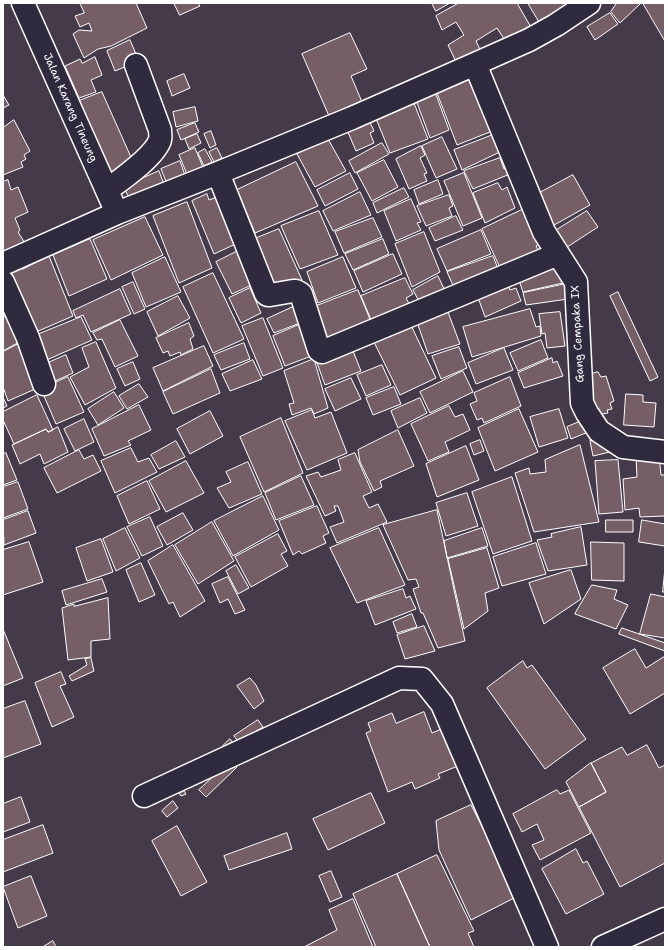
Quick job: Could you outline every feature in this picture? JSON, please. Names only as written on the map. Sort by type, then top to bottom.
[{"type":"street","name":"Jalan Karang Tineung","points":[[23,3],[117,213]]},
{"type":"street","points":[[3,264],[117,213],[218,174],[352,118],[529,40],[556,25],[589,3]]},
{"type":"street","name":"Gang Cempaka IX","points":[[475,64],[544,232],[576,282],[582,403],[599,431],[623,447],[665,452]]},
{"type":"street","points":[[108,190],[143,162],[156,147],[160,139],[160,130],[136,65]]},
{"type":"street","points":[[218,174],[266,294],[270,295],[293,291],[301,294],[319,350],[322,352],[558,254]]},
{"type":"street","points":[[3,282],[28,338],[44,384]]},
{"type":"street","points":[[144,796],[399,678],[422,679],[442,704],[547,947]]},
{"type":"street","points":[[603,947],[665,919]]},
{"type":"building","points":[[80,3],[136,3],[147,28],[111,46],[98,49],[84,58],[73,34],[79,30],[92,31],[89,23],[80,27],[75,16],[84,13]]},
{"type":"building","points":[[174,3],[198,3],[200,6],[180,15]]},
{"type":"building","points":[[432,3],[450,3],[436,11]]},
{"type":"building","points":[[459,3],[517,3],[532,29],[508,45],[497,28],[476,41],[483,56],[459,68],[448,45],[464,35],[456,22],[442,30],[436,16]]},
{"type":"building","points":[[528,3],[584,3],[543,28]]},
{"type":"building","points":[[617,3],[640,4],[620,23],[611,12]]},
{"type":"building","points":[[643,3],[665,3],[665,41]]},
{"type":"building","points":[[610,13],[618,24],[595,40],[587,27]]},
{"type":"building","points":[[350,33],[367,69],[351,76],[362,102],[329,116],[302,54]]},
{"type":"building","points":[[130,40],[139,61],[115,71],[107,51]]},
{"type":"building","points":[[95,57],[102,75],[91,80],[96,92],[79,98],[65,66],[80,59],[82,63]]},
{"type":"building","points":[[184,74],[190,88],[172,96],[167,81]]},
{"type":"building","points":[[474,78],[495,130],[457,145],[437,93]]},
{"type":"building","points":[[102,92],[134,164],[110,173],[79,101]]},
{"type":"building","points":[[435,92],[449,130],[430,138],[416,100]]},
{"type":"building","points":[[3,95],[9,105],[3,108]]},
{"type":"building","points":[[414,103],[428,139],[390,153],[375,116]]},
{"type":"building","points":[[195,107],[198,121],[176,127],[173,112]]},
{"type":"building","points":[[14,120],[30,151],[24,155],[26,159],[21,162],[23,167],[3,175],[3,128]]},
{"type":"building","points":[[369,120],[374,131],[370,133],[374,143],[356,151],[347,130]]},
{"type":"building","points":[[195,123],[199,132],[181,140],[177,130]]},
{"type":"building","points":[[211,131],[216,145],[210,148],[204,134]]},
{"type":"building","points":[[498,133],[504,150],[462,170],[454,150]]},
{"type":"building","points":[[197,134],[201,143],[189,149],[185,139]]},
{"type":"building","points":[[442,137],[457,169],[436,178],[422,146]]},
{"type":"building","points":[[328,139],[346,171],[315,187],[297,154]]},
{"type":"building","points":[[382,143],[389,154],[355,173],[349,161]]},
{"type":"building","points":[[421,146],[425,155],[420,158],[427,173],[424,174],[427,181],[409,189],[396,159]]},
{"type":"building","points":[[195,148],[205,172],[189,179],[179,155]]},
{"type":"building","points":[[217,148],[222,158],[214,162],[209,152]]},
{"type":"building","points":[[205,149],[212,162],[204,166],[198,153]]},
{"type":"building","points":[[500,158],[504,169],[511,165],[515,172],[473,189],[464,171]]},
{"type":"building","points":[[384,160],[398,187],[372,201],[357,173]]},
{"type":"building","points":[[180,161],[186,178],[168,186],[161,169]]},
{"type":"building","points":[[296,162],[318,206],[255,233],[237,190]]},
{"type":"building","points":[[159,171],[165,187],[135,200],[128,196],[121,181],[140,179]]},
{"type":"building","points":[[350,173],[358,189],[325,206],[317,190]]},
{"type":"building","points":[[464,173],[482,218],[463,226],[444,181]]},
{"type":"building","points":[[573,175],[590,205],[547,229],[532,197]]},
{"type":"building","points":[[8,180],[11,190],[18,187],[28,212],[15,218],[20,230],[18,232],[26,245],[3,255],[3,182]]},
{"type":"building","points":[[438,180],[443,194],[419,204],[414,190]]},
{"type":"building","points":[[498,183],[502,190],[507,187],[515,208],[485,223],[473,193]]},
{"type":"building","points":[[404,188],[409,197],[377,213],[373,203]]},
{"type":"building","points":[[360,192],[371,215],[333,231],[323,211]]},
{"type":"building","points":[[207,194],[209,200],[222,195],[242,241],[214,254],[192,201]]},
{"type":"building","points":[[449,195],[453,206],[449,208],[452,216],[426,226],[417,206]]},
{"type":"building","points":[[411,199],[421,222],[417,223],[421,230],[396,241],[384,211]]},
{"type":"building","points":[[187,202],[212,268],[179,283],[153,216]]},
{"type":"building","points":[[530,206],[543,242],[536,246],[542,258],[503,274],[482,229]]},
{"type":"building","points":[[319,211],[338,255],[300,269],[281,226]]},
{"type":"building","points":[[587,211],[598,227],[558,253],[547,236]]},
{"type":"building","points":[[456,216],[463,230],[435,241],[429,228]]},
{"type":"building","points":[[145,217],[163,255],[111,280],[93,240]]},
{"type":"building","points":[[373,218],[382,237],[344,253],[335,232]]},
{"type":"building","points":[[279,229],[302,280],[287,286],[267,289],[247,242]]},
{"type":"building","points":[[481,230],[491,254],[447,271],[437,249]]},
{"type":"building","points":[[424,232],[440,272],[412,287],[395,244]]},
{"type":"building","points":[[90,239],[107,279],[69,296],[53,255]]},
{"type":"building","points":[[383,239],[389,254],[353,270],[345,254]]},
{"type":"building","points":[[244,248],[260,281],[232,294],[216,262]]},
{"type":"building","points":[[393,254],[402,274],[363,292],[354,271]]},
{"type":"building","points":[[49,256],[73,316],[29,335],[3,275],[21,267],[22,269]]},
{"type":"building","points":[[493,256],[500,274],[456,292],[447,272]]},
{"type":"building","points":[[165,257],[181,292],[146,307],[132,273]]},
{"type":"building","points":[[343,257],[356,288],[318,303],[307,272]]},
{"type":"building","points":[[557,258],[567,282],[523,292],[516,272]]},
{"type":"building","points":[[213,273],[244,339],[213,353],[183,287]]},
{"type":"building","points":[[438,276],[447,295],[423,309],[413,290]]},
{"type":"building","points":[[505,277],[510,290],[516,288],[521,301],[485,317],[475,289]]},
{"type":"building","points":[[405,278],[413,294],[406,298],[413,311],[375,329],[361,296]]},
{"type":"building","points":[[133,282],[145,309],[134,314],[122,287]]},
{"type":"building","points":[[566,284],[568,299],[526,305],[523,293]]},
{"type":"building","points":[[250,288],[261,313],[241,323],[229,298]]},
{"type":"building","points":[[120,289],[131,314],[91,332],[83,315],[76,318],[73,311]]},
{"type":"building","points":[[358,290],[374,329],[331,347],[326,335],[318,338],[306,310]]},
{"type":"building","points":[[618,292],[658,377],[650,381],[610,296]]},
{"type":"building","points":[[178,296],[190,318],[158,336],[147,312]]},
{"type":"building","points":[[293,307],[300,323],[274,333],[267,319]]},
{"type":"building","points":[[446,307],[460,344],[428,354],[416,319]]},
{"type":"building","points":[[530,309],[536,327],[540,326],[541,336],[472,357],[463,327]]},
{"type":"building","points":[[560,312],[565,346],[547,348],[545,333],[542,334],[539,314]]},
{"type":"building","points":[[9,315],[21,341],[3,351],[3,318]]},
{"type":"building","points":[[81,317],[92,340],[42,362],[32,337]]},
{"type":"building","points":[[263,318],[283,368],[263,376],[242,326]]},
{"type":"building","points":[[120,320],[138,356],[115,367],[102,339],[97,340],[93,333]]},
{"type":"building","points":[[409,321],[436,378],[400,395],[373,340]]},
{"type":"building","points":[[189,323],[194,336],[190,339],[193,349],[181,355],[180,352],[170,356],[168,351],[163,353],[156,338]]},
{"type":"building","points":[[301,324],[314,355],[285,366],[273,336]]},
{"type":"building","points":[[541,340],[548,358],[518,371],[510,353]]},
{"type":"building","points":[[24,341],[42,386],[8,401],[3,387],[3,352]]},
{"type":"building","points":[[96,342],[116,388],[85,405],[70,377],[89,367],[82,348]]},
{"type":"building","points":[[244,343],[250,359],[221,370],[214,355]]},
{"type":"building","points":[[204,346],[213,366],[163,391],[153,368]]},
{"type":"building","points":[[351,346],[361,371],[325,385],[316,360]]},
{"type":"building","points":[[459,347],[467,368],[441,379],[432,356]]},
{"type":"building","points":[[504,348],[513,370],[476,384],[468,363]]},
{"type":"building","points":[[66,355],[73,373],[46,385],[39,367]]},
{"type":"building","points":[[552,358],[553,363],[557,361],[563,376],[524,388],[518,373]]},
{"type":"building","points":[[314,359],[328,408],[314,414],[311,408],[292,415],[289,404],[294,403],[284,371]]},
{"type":"building","points":[[253,360],[262,379],[230,391],[222,374]]},
{"type":"building","points":[[133,362],[140,379],[125,386],[117,369]]},
{"type":"building","points":[[382,365],[391,385],[366,396],[357,375]]},
{"type":"building","points":[[211,369],[220,393],[173,414],[163,392]]},
{"type":"building","points":[[463,371],[473,392],[430,413],[420,392]]},
{"type":"building","points":[[598,372],[601,377],[606,376],[614,401],[610,403],[612,409],[607,410],[608,413],[591,416],[582,377]]},
{"type":"building","points":[[68,377],[84,412],[56,424],[41,389]]},
{"type":"building","points":[[510,377],[521,406],[484,423],[482,418],[477,420],[470,404],[477,401],[474,393]]},
{"type":"building","points":[[351,378],[361,399],[335,411],[325,389]]},
{"type":"building","points":[[139,384],[148,397],[127,409],[119,396]]},
{"type":"building","points":[[394,387],[401,404],[373,415],[366,398]]},
{"type":"building","points":[[114,392],[124,408],[98,425],[88,409]]},
{"type":"building","points":[[626,394],[643,395],[643,402],[656,403],[654,427],[624,425]]},
{"type":"building","points":[[37,395],[53,430],[48,432],[46,429],[14,444],[3,420],[3,412]]},
{"type":"building","points":[[3,397],[7,406],[3,408]]},
{"type":"building","points":[[420,398],[427,413],[398,428],[391,411]]},
{"type":"building","points":[[139,405],[151,430],[128,441],[131,445],[104,456],[92,429]]},
{"type":"building","points":[[449,406],[455,417],[463,414],[470,430],[445,442],[449,452],[428,461],[411,424]]},
{"type":"building","points":[[519,409],[538,452],[495,471],[478,428]]},
{"type":"building","points":[[559,409],[568,438],[539,447],[530,417]]},
{"type":"building","points":[[312,410],[315,418],[331,412],[347,453],[307,470],[285,421]]},
{"type":"building","points":[[210,411],[223,436],[190,454],[177,429]]},
{"type":"building","points":[[281,418],[303,473],[264,492],[240,437]]},
{"type":"building","points":[[589,418],[593,430],[571,439],[567,427]]},
{"type":"building","points":[[84,419],[94,442],[75,451],[64,429]]},
{"type":"building","points":[[58,427],[68,452],[44,464],[40,454],[20,464],[12,445],[46,429],[48,432]]},
{"type":"building","points":[[398,430],[414,466],[380,481],[382,487],[374,491],[360,462],[358,450]]},
{"type":"building","points":[[607,438],[610,452],[593,456],[590,441]]},
{"type":"building","points":[[480,440],[484,451],[474,455],[470,444]]},
{"type":"building","points":[[176,441],[185,457],[159,469],[151,455]]},
{"type":"building","points":[[580,445],[599,522],[534,532],[515,473],[529,468],[530,474],[546,472],[545,460]]},
{"type":"building","points":[[466,446],[479,480],[437,497],[426,464]]},
{"type":"building","points":[[131,448],[138,462],[149,458],[157,472],[115,493],[101,461]]},
{"type":"building","points":[[79,450],[84,459],[93,455],[101,471],[57,493],[44,468]]},
{"type":"building","points":[[6,453],[17,480],[3,485],[3,454]]},
{"type":"building","points":[[355,453],[372,492],[363,496],[369,508],[378,504],[387,522],[337,543],[330,527],[344,522],[338,506],[334,506],[336,511],[325,516],[306,476],[318,472],[321,477],[341,470],[338,460]]},
{"type":"building","points":[[659,456],[661,475],[665,475],[665,516],[640,517],[639,508],[625,510],[623,479],[637,477],[636,458]]},
{"type":"building","points":[[618,460],[623,512],[599,514],[595,461]]},
{"type":"building","points":[[186,461],[204,493],[166,512],[149,481]]},
{"type":"building","points":[[248,462],[262,494],[229,508],[217,488],[231,482],[226,472]]},
{"type":"building","points":[[301,476],[314,505],[276,520],[265,493]]},
{"type":"building","points":[[512,477],[532,541],[493,554],[472,492]]},
{"type":"building","points":[[147,481],[160,509],[129,524],[117,496]]},
{"type":"building","points":[[18,482],[28,509],[3,518],[3,487]]},
{"type":"building","points":[[467,493],[478,526],[446,536],[436,503]]},
{"type":"building","points":[[263,496],[279,530],[233,556],[214,521]]},
{"type":"building","points":[[317,506],[329,533],[323,536],[326,543],[302,554],[299,551],[293,555],[279,521]]},
{"type":"building","points":[[437,510],[465,641],[438,648],[423,613],[421,613],[413,589],[419,587],[416,579],[408,580],[383,525]]},
{"type":"building","points":[[28,511],[36,533],[4,545],[3,520]]},
{"type":"building","points":[[183,513],[193,530],[167,545],[157,527]]},
{"type":"building","points":[[150,517],[163,546],[142,556],[127,527]]},
{"type":"building","points":[[606,520],[633,520],[633,532],[606,532]]},
{"type":"building","points":[[642,520],[665,524],[665,546],[639,542]]},
{"type":"building","points":[[212,522],[234,561],[198,584],[175,545]]},
{"type":"building","points":[[581,527],[587,565],[548,571],[537,540],[552,537],[551,534]]},
{"type":"building","points":[[125,528],[140,558],[116,571],[103,539]]},
{"type":"building","points":[[379,528],[405,585],[357,603],[330,548]]},
{"type":"building","points":[[482,528],[488,546],[447,558],[444,541]]},
{"type":"building","points":[[278,534],[287,551],[281,554],[288,566],[251,587],[235,557]]},
{"type":"building","points":[[101,539],[113,572],[87,581],[76,548]]},
{"type":"building","points":[[29,542],[43,582],[3,595],[3,550]]},
{"type":"building","points":[[591,542],[624,543],[624,581],[592,580]]},
{"type":"building","points":[[536,543],[546,574],[502,586],[493,557]]},
{"type":"building","points":[[173,545],[205,601],[180,617],[173,602],[169,604],[148,561]]},
{"type":"building","points":[[487,548],[499,588],[485,593],[488,611],[464,629],[448,559]]},
{"type":"building","points":[[141,563],[155,595],[139,602],[126,570]]},
{"type":"building","points":[[236,565],[249,588],[238,594],[226,571]]},
{"type":"building","points":[[665,568],[665,592],[663,592]]},
{"type":"building","points":[[571,570],[581,599],[544,624],[529,583]]},
{"type":"building","points":[[228,577],[245,610],[235,614],[228,599],[220,603],[212,584]]},
{"type":"building","points":[[102,579],[107,592],[66,605],[62,591]]},
{"type":"building","points":[[592,585],[617,590],[614,599],[628,605],[616,629],[575,614]]},
{"type":"building","points":[[403,589],[406,598],[410,596],[416,609],[375,625],[366,601]]},
{"type":"building","points":[[651,594],[665,597],[665,638],[640,634]]},
{"type":"building","points":[[108,598],[110,639],[91,641],[91,657],[68,660],[62,608],[74,604],[74,606]]},
{"type":"building","points":[[412,614],[417,627],[397,633],[393,622]]},
{"type":"building","points":[[424,626],[435,651],[405,659],[397,635]]},
{"type":"building","points":[[622,628],[665,643],[665,651],[619,634]]},
{"type":"building","points":[[3,629],[23,678],[3,686]]},
{"type":"building","points":[[635,649],[646,668],[665,656],[665,693],[630,714],[603,668]]},
{"type":"building","points":[[91,658],[94,671],[72,681],[69,676],[87,665],[85,659]]},
{"type":"building","points":[[523,661],[527,668],[532,665],[586,739],[545,769],[487,688]]},
{"type":"building","points":[[61,672],[66,684],[60,686],[74,717],[52,727],[35,683]]},
{"type":"building","points":[[250,678],[256,685],[264,701],[254,709],[237,686]]},
{"type":"building","points":[[25,701],[41,744],[3,758],[3,709]]},
{"type":"building","points":[[424,712],[432,733],[444,728],[458,766],[438,774],[440,778],[415,789],[412,782],[388,792],[366,733],[371,731],[368,723],[392,713],[396,723]]},
{"type":"building","points":[[258,720],[263,727],[239,742],[234,736]]},
{"type":"building","points":[[230,739],[234,744],[227,751],[223,746]]},
{"type":"building","points":[[647,745],[659,768],[665,765],[665,863],[620,887],[579,807],[606,792],[591,763],[622,747],[627,755]]},
{"type":"building","points":[[231,761],[237,767],[206,797],[199,790]]},
{"type":"building","points":[[591,763],[606,792],[579,807],[566,782]]},
{"type":"building","points":[[557,790],[560,794],[569,790],[591,833],[540,860],[532,845],[544,840],[537,824],[522,832],[513,814]]},
{"type":"building","points":[[184,791],[186,794],[181,796],[179,793]]},
{"type":"building","points":[[371,793],[385,823],[328,850],[313,819]]},
{"type":"building","points":[[21,797],[30,822],[3,832],[3,804]]},
{"type":"building","points":[[173,801],[178,808],[167,817],[162,811]]},
{"type":"building","points":[[471,805],[518,896],[471,920],[439,850],[436,821]]},
{"type":"building","points":[[43,825],[53,853],[3,872],[3,840]]},
{"type":"building","points":[[177,826],[207,882],[181,896],[152,841]]},
{"type":"building","points":[[287,833],[292,849],[229,870],[224,856]]},
{"type":"building","points":[[576,849],[583,863],[587,861],[604,894],[566,914],[542,869]]},
{"type":"building","points":[[437,855],[474,931],[468,933],[474,947],[430,947],[397,874]]},
{"type":"building","points":[[331,871],[342,897],[330,902],[319,876]]},
{"type":"building","points":[[397,874],[430,947],[376,947],[353,894]]},
{"type":"building","points":[[31,876],[47,916],[18,928],[3,887]]},
{"type":"building","points":[[353,899],[373,947],[304,947],[337,930],[329,910]]},
{"type":"building","points":[[53,941],[56,947],[43,947]]}]
